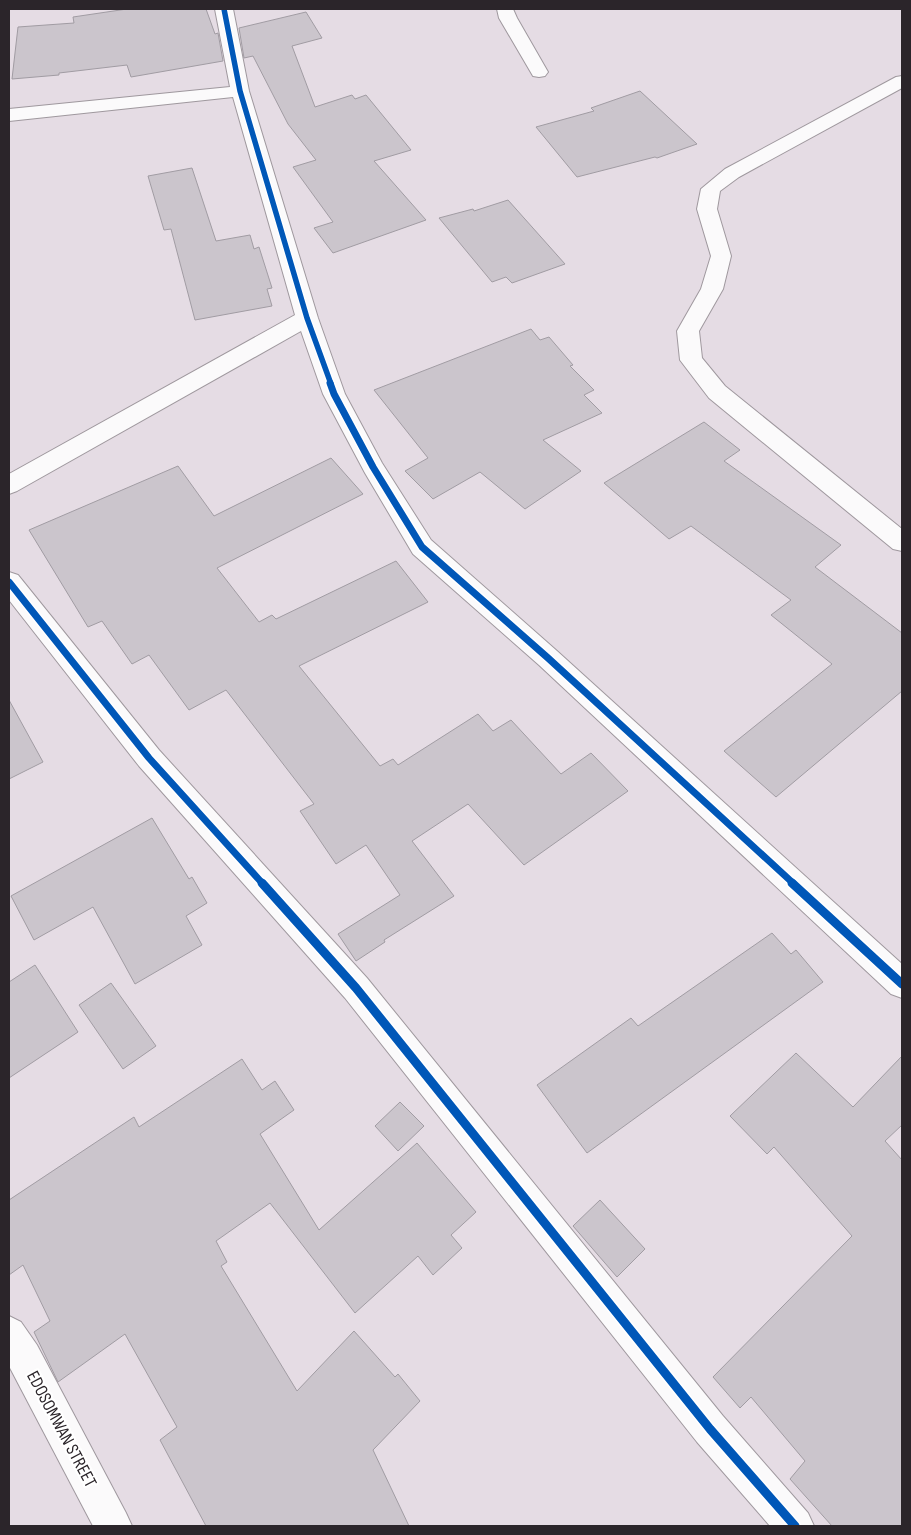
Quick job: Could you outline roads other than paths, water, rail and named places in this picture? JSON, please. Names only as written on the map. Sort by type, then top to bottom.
[{"type":"street","points":[[224,9],[240,91],[307,318],[334,394],[373,467],[422,548],[548,658],[902,984]]},
{"type":"street","points":[[505,9],[508,18],[539,72]]},
{"type":"street","points":[[902,81],[732,173],[711,189],[707,209],[721,256],[712,288],[688,331],[691,360],[717,392],[902,542]]},
{"type":"street","points":[[9,115],[240,91]]},
{"type":"street","points":[[9,485],[307,318]]},
{"type":"street","points":[[9,582],[149,758],[356,988],[710,1429],[795,1526]]},
{"type":"street","name":"EDOSOMWAN STREET","points":[[9,1334],[24,1358],[113,1526]]}]
